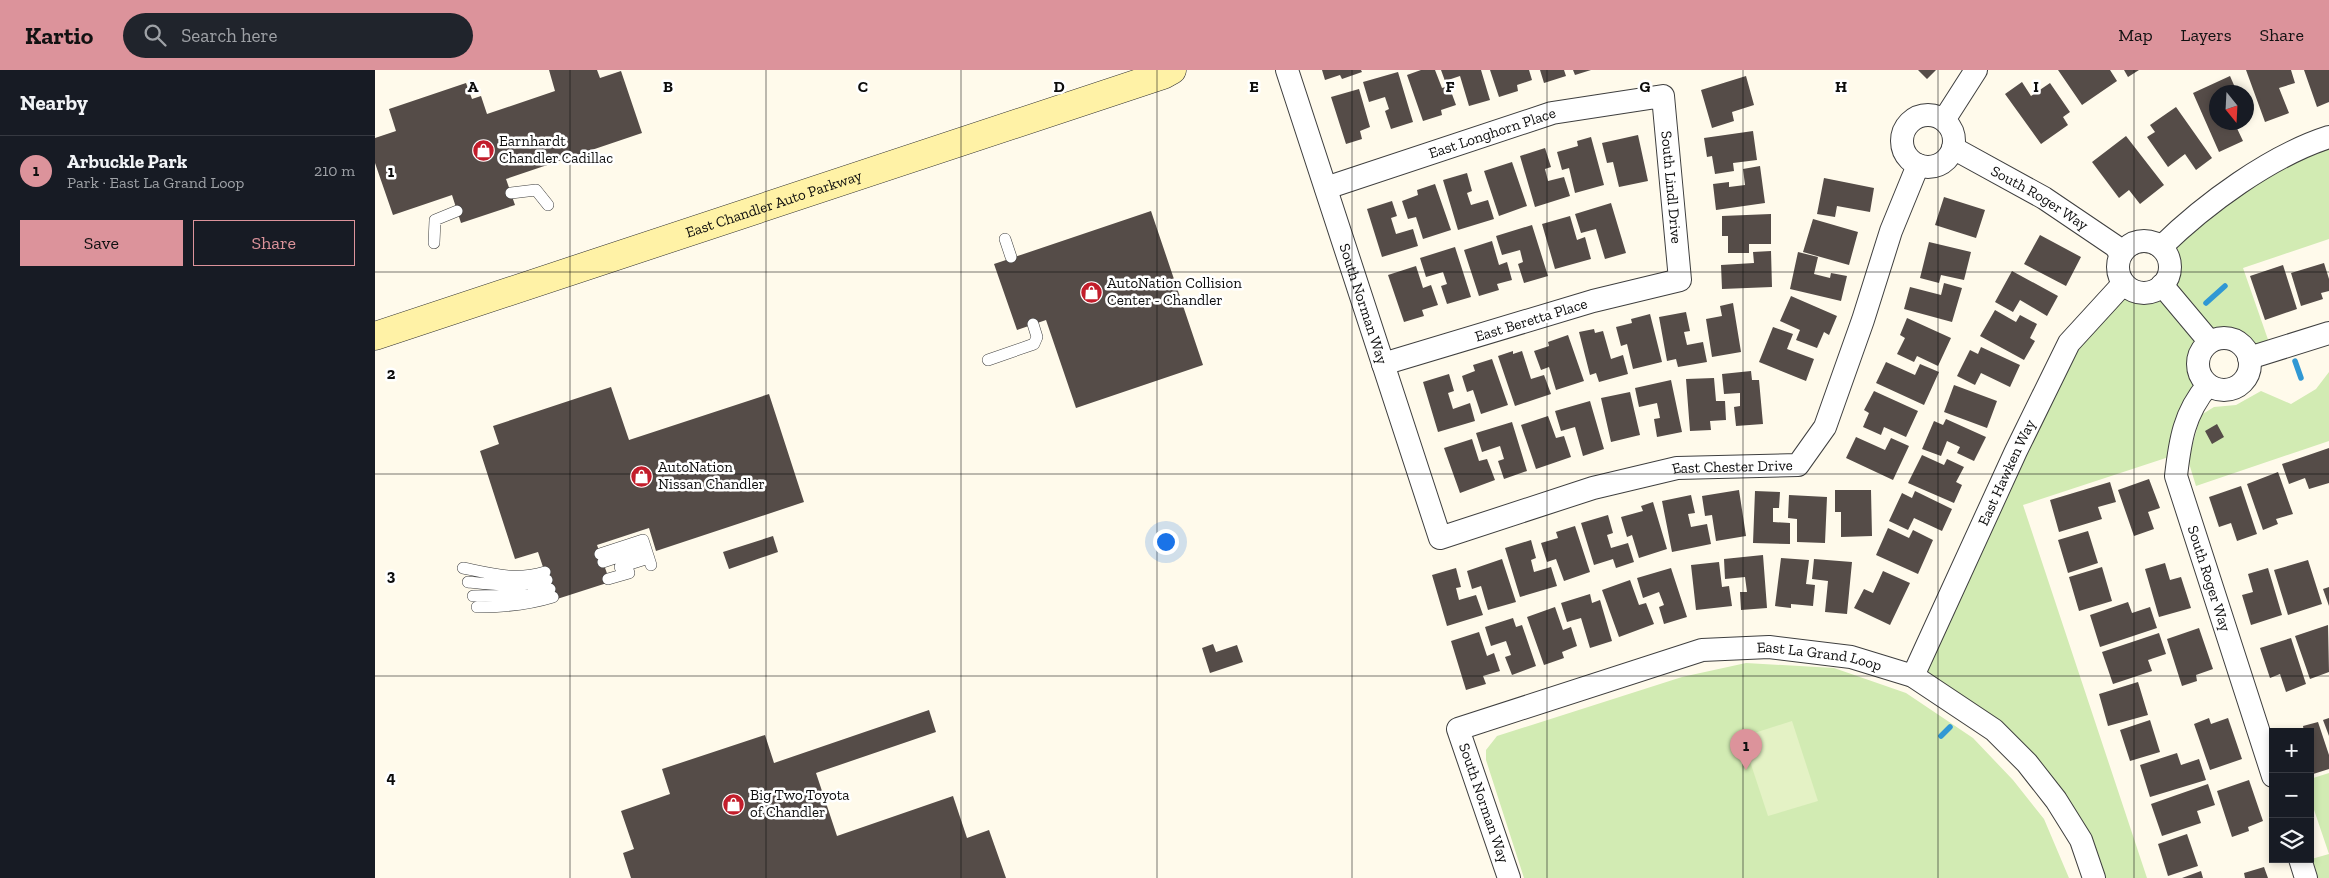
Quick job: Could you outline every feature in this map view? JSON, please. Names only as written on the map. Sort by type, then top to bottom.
[{"type":"street","name":"East Chandler Auto Parkway","points":[[375,336],[1154,78],[1172,70]]},
{"type":"street","name":"South Norman Way","points":[[1287,70],[1441,538]]},
{"type":"street","points":[[1944,120],[1977,70]]},
{"type":"street","name":"East Longhorn Place","points":[[1326,188],[1552,113],[1663,96]]},
{"type":"street","name":"South Lindl Drive","points":[[1663,96],[1679,280]]},
{"type":"street","points":[[1927,114],[1944,120],[1953,132],[1953,148],[1943,162],[1926,167],[1918,165],[1910,160],[1902,145],[1905,128],[1911,121],[1927,114]]},
{"type":"street","points":[[2161,247],[2182,226],[2245,179],[2314,142],[2329,137]]},
{"type":"street","name":"South Roger Way","points":[[1953,148],[2044,198],[2115,246],[2121,254]]},
{"type":"street","name":"East Chester Drive","points":[[1441,538],[1593,488],[1677,468],[1798,465],[1825,427],[1863,320],[1891,231],[1918,165]]},
{"type":"street","points":[[2139,241],[2155,243],[2161,247],[2169,262],[2170,270],[2163,285],[2155,291],[2138,293],[2123,284],[2117,269],[2121,254],[2125,248],[2139,241]]},
{"type":"street","name":"East Beretta Place","points":[[1383,364],[1593,301],[1679,280]]},
{"type":"street","name":"East Hawken Way","points":[[1913,676],[2015,451],[2069,343],[2123,284]]},
{"type":"street","points":[[2163,285],[2209,341]]},
{"type":"street","points":[[2249,358],[2329,333]]},
{"type":"street","points":[[2226,337],[2234,339],[2247,350],[2249,358],[2247,376],[2241,383],[2225,390],[2208,385],[2202,379],[2197,362],[2199,354],[2209,341],[2226,337]]},
{"type":"street","name":"South Roger Way","points":[[2208,385],[2198,396],[2181,433],[2176,476],[2272,773]]},
{"type":"street","name":"East La Grand Loop","points":[[1458,728],[1702,650],[1769,647],[1851,657],[1913,676],[1994,730],[2027,763],[2056,800],[2081,840],[2093,878]]},
{"type":"street","name":"South Norman Way","points":[[1458,728],[1509,878]]},
{"type":"street","points":[[2301,863],[2306,878]]},
{"type":"lane","points":[[511,193],[536,190],[548,205]]},
{"type":"lane","points":[[434,243],[435,220],[457,211]]},
{"type":"lane","points":[[1005,239],[1011,257]]},
{"type":"lane","points":[[988,360],[1034,344],[1037,337],[1033,324]]},
{"type":"lane","points":[[625,560],[604,566],[625,560],[648,557],[643,540],[625,560]]},
{"type":"lane","points":[[463,568],[503,577],[528,577],[549,584]]},
{"type":"lane","points":[[468,582],[503,586],[549,584]]},
{"type":"lane","points":[[475,601],[529,595],[549,584]]},
{"type":"green space","points":[[2329,137],[2329,239],[2243,268],[2272,351],[2247,350],[2234,339],[2226,337],[2217,338],[2203,347],[2197,362],[2202,379],[2178,454],[2023,505],[2147,878],[2094,878],[2027,763],[1913,676],[2069,343],[2130,290],[2150,291],[2158,288],[2164,282],[2169,266],[2167,256],[2161,247]]},
{"type":"green space","points":[[2329,372],[2329,441],[2196,486],[2188,460],[2201,415],[2214,407],[2236,405],[2261,391],[2291,404],[2316,389]]},
{"type":"green space","points":[[1746,663],[1834,668],[1906,693],[1973,738],[2013,780],[2044,819],[2069,878],[1524,878],[1486,760],[1486,750],[1497,736],[1682,677]]},
{"type":"green space","points":[[1792,721],[1818,801],[1768,816],[1742,737]]},
{"type":"green space","points":[[2329,773],[2329,854],[2314,810],[2314,778]]},
{"type":"green space","points":[[2329,854],[2329,878],[2306,878],[2301,863],[2314,863],[2314,858]]},
{"type":"building","name":"Earnhardt Chandler Cadillac","points":[[549,70],[597,70],[600,78],[621,71],[642,133],[506,179],[515,205],[461,223],[452,195],[393,215],[375,163],[375,138],[396,131],[389,109],[466,83],[472,99],[481,96],[487,114],[555,91]]},
{"type":"building","points":[[1322,70],[1361,70],[1362,72],[1342,79],[1340,75],[1325,80]]},
{"type":"building","points":[[1421,70],[1435,70],[1442,88],[1449,86],[1456,105],[1441,110],[1442,115],[1423,121],[1407,75]]},
{"type":"building","points":[[1441,70],[1481,70],[1490,100],[1469,106],[1460,76],[1445,81]]},
{"type":"building","points":[[1490,70],[1529,70],[1532,80],[1517,85],[1518,91],[1499,97]]},
{"type":"building","points":[[1540,70],[1564,70],[1566,76],[1544,83]]},
{"type":"building","points":[[1573,70],[1591,70],[1575,75]]},
{"type":"building","points":[[1918,70],[1936,70],[1927,79]]},
{"type":"building","points":[[2058,70],[2110,70],[2117,81],[2082,105]]},
{"type":"building","points":[[2124,70],[2139,70],[2128,77]]},
{"type":"building","points":[[2246,70],[2291,70],[2295,83],[2279,88],[2289,113],[2265,122],[2254,92],[2254,85],[2251,85]]},
{"type":"building","points":[[2304,70],[2329,70],[2329,102],[2317,107]]},
{"type":"building","points":[[1398,72],[1413,122],[1391,129],[1385,111],[1389,109],[1385,97],[1369,102],[1363,82]]},
{"type":"building","points":[[1746,76],[1754,105],[1732,112],[1734,121],[1712,128],[1701,90]]},
{"type":"building","points":[[2230,76],[2234,85],[2210,85]]},
{"type":"building","points":[[2022,82],[2031,96],[2050,83],[2070,112],[2063,117],[2068,125],[2041,144],[2005,94]]},
{"type":"building","points":[[2209,86],[2209,129],[2193,93]]},
{"type":"building","points":[[1359,89],[1370,127],[1360,131],[1362,139],[1346,144],[1331,97]]},
{"type":"building","points":[[2176,107],[2212,158],[2196,170],[2185,154],[2168,167],[2147,137],[2155,132],[2150,125]]},
{"type":"building","points":[[2209,130],[2238,130],[2243,141],[2219,152]]},
{"type":"building","points":[[1753,131],[1757,160],[1733,163],[1734,171],[1715,174],[1712,156],[1707,157],[1704,138]]},
{"type":"building","points":[[1638,135],[1648,181],[1619,187],[1613,162],[1607,163],[1602,143]]},
{"type":"building","points":[[2126,136],[2164,185],[2140,204],[2129,190],[2119,198],[2092,162]]},
{"type":"building","points":[[1591,137],[1604,185],[1575,193],[1569,168],[1562,170],[1557,152],[1578,146],[1577,141]]},
{"type":"building","points":[[1545,148],[1551,167],[1545,169],[1548,181],[1564,177],[1570,196],[1535,207],[1520,156]]},
{"type":"building","points":[[1512,162],[1527,206],[1499,216],[1484,171]]},
{"type":"building","points":[[1760,166],[1765,203],[1716,210],[1713,184],[1729,182],[1729,187],[1745,185],[1743,169]]},
{"type":"building","points":[[1467,173],[1472,191],[1467,193],[1471,205],[1488,200],[1494,219],[1458,230],[1443,180]]},
{"type":"building","points":[[1824,178],[1874,188],[1870,212],[1837,206],[1835,217],[1817,214]]},
{"type":"building","points":[[1435,184],[1451,230],[1423,239],[1416,217],[1408,219],[1402,201],[1418,195],[1417,190]]},
{"type":"building","points":[[1944,197],[1985,210],[1976,238],[1935,225]]},
{"type":"building","points":[[1392,201],[1397,216],[1391,218],[1396,234],[1413,229],[1418,246],[1382,257],[1367,209]]},
{"type":"building","points":[[1611,203],[1626,253],[1605,259],[1596,229],[1581,233],[1575,214]]},
{"type":"building","name":"AutoNation Collision Center - Chandler","points":[[1151,211],[1203,365],[1076,408],[1046,320],[1017,330],[994,264]]},
{"type":"building","points":[[1771,214],[1771,244],[1749,244],[1749,253],[1728,253],[1728,236],[1722,236],[1722,216]]},
{"type":"building","points":[[1570,216],[1577,240],[1585,237],[1591,259],[1555,269],[1542,224]]},
{"type":"building","points":[[1813,219],[1858,232],[1849,265],[1803,252]]},
{"type":"building","points":[[1532,225],[1548,276],[1524,283],[1518,264],[1523,262],[1520,250],[1502,255],[1496,236]]},
{"type":"building","points":[[2040,235],[2081,257],[2066,286],[2024,264]]},
{"type":"building","points":[[1492,241],[1499,265],[1507,262],[1512,280],[1497,284],[1499,290],[1479,296],[1464,250]]},
{"type":"building","points":[[1929,242],[1971,252],[1964,280],[1941,275],[1939,283],[1920,278]]},
{"type":"building","points":[[1455,247],[1471,297],[1447,304],[1441,286],[1447,284],[1443,272],[1426,277],[1420,258]]},
{"type":"building","points":[[1771,251],[1772,287],[1722,289],[1721,265],[1754,263],[1753,252]]},
{"type":"building","points":[[1798,252],[1818,257],[1814,274],[1830,278],[1831,273],[1847,276],[1841,301],[1790,289]]},
{"type":"building","points":[[2324,263],[2329,279],[2329,291],[2321,293],[2323,299],[2301,306],[2291,273]]},
{"type":"building","points":[[2283,265],[2297,309],[2265,320],[2250,276]]},
{"type":"building","points":[[1416,266],[1423,288],[1431,285],[1438,305],[1422,310],[1424,316],[1404,322],[1388,275]]},
{"type":"building","points":[[2012,271],[2058,296],[2047,316],[2020,300],[2013,312],[1995,302]]},
{"type":"building","points":[[1944,283],[1962,288],[1952,322],[1904,309],[1910,287],[1941,295]]},
{"type":"building","points":[[1791,296],[1837,316],[1829,335],[1824,332],[1817,348],[1796,340],[1800,330],[1780,321]]},
{"type":"building","points":[[1733,303],[1741,352],[1712,357],[1706,319],[1722,316],[1720,306]]},
{"type":"building","points":[[1995,310],[2016,322],[2020,315],[2037,324],[2030,338],[2035,341],[2024,360],[1980,336]]},
{"type":"building","points":[[1686,312],[1690,331],[1684,332],[1687,345],[1703,342],[1707,362],[1678,367],[1676,359],[1667,361],[1659,317]]},
{"type":"building","points":[[1650,314],[1662,362],[1633,369],[1627,344],[1621,346],[1616,327],[1632,323],[1631,319]]},
{"type":"building","points":[[1907,318],[1951,338],[1938,366],[1917,356],[1914,362],[1897,354],[1905,338],[1900,335]]},
{"type":"building","points":[[1773,327],[1793,334],[1787,349],[1814,359],[1806,381],[1759,362]]},
{"type":"building","points":[[1594,329],[1595,333],[1603,331],[1611,359],[1623,355],[1628,374],[1599,382],[1596,373],[1590,375],[1579,332]]},
{"type":"building","points":[[1568,335],[1584,381],[1556,390],[1549,367],[1541,370],[1534,351],[1549,346],[1548,342]]},
{"type":"building","points":[[1981,347],[2020,365],[2010,387],[1981,373],[1975,385],[1957,376],[1970,350],[1978,354]]},
{"type":"building","points":[[1513,351],[1513,354],[1522,351],[1531,379],[1544,375],[1551,394],[1515,406],[1498,356]]},
{"type":"building","points":[[1492,359],[1508,405],[1481,414],[1473,390],[1467,392],[1462,376],[1475,371],[1473,365]]},
{"type":"building","points":[[1886,362],[1915,375],[1920,364],[1939,372],[1924,405],[1876,383]]},
{"type":"building","points":[[1751,371],[1752,380],[1759,380],[1763,424],[1736,426],[1734,407],[1740,406],[1740,393],[1724,394],[1722,374]]},
{"type":"building","points":[[1449,374],[1454,391],[1448,393],[1453,409],[1470,403],[1475,421],[1438,432],[1423,382]]},
{"type":"building","points":[[1714,378],[1716,401],[1725,401],[1726,420],[1710,421],[1711,430],[1690,431],[1686,379]]},
{"type":"building","points":[[1671,380],[1682,432],[1657,437],[1654,419],[1660,418],[1657,403],[1639,407],[1635,388]]},
{"type":"building","points":[[1954,385],[1997,401],[1987,428],[1944,412]]},
{"type":"building","name":"AutoNation Nissan Chandler","points":[[611,387],[629,440],[769,394],[804,502],[656,551],[649,528],[597,545],[610,582],[554,600],[538,552],[515,559],[480,451],[499,444],[493,426]]},
{"type":"building","points":[[1874,391],[1918,411],[1906,437],[1884,427],[1881,435],[1863,427],[1869,413],[1864,410]]},
{"type":"building","points":[[1630,392],[1640,435],[1611,442],[1601,398]]},
{"type":"building","points":[[1590,401],[1604,449],[1583,456],[1575,427],[1561,431],[1555,411]]},
{"type":"building","points":[[1548,416],[1556,438],[1564,436],[1571,457],[1536,469],[1521,425]]},
{"type":"building","points":[[1946,419],[1986,437],[1974,461],[1957,453],[1960,447],[1947,441],[1941,456],[1922,449],[1934,421],[1943,425]]},
{"type":"building","points":[[1512,422],[1527,471],[1504,479],[1498,461],[1504,459],[1500,446],[1482,452],[1476,433]]},
{"type":"building","points":[[2217,424],[2224,437],[2212,444],[2205,431]]},
{"type":"building","points":[[1856,437],[1885,450],[1891,438],[1909,446],[1893,480],[1846,458]]},
{"type":"building","points":[[1472,439],[1479,461],[1487,459],[1495,480],[1460,493],[1444,448]]},
{"type":"building","points":[[2329,448],[2329,483],[2309,489],[2305,478],[2289,484],[2282,464]]},
{"type":"building","points":[[1922,455],[1944,465],[1947,459],[1964,467],[1956,482],[1962,485],[1954,503],[1908,483]]},
{"type":"building","points":[[2278,472],[2293,514],[2276,519],[2278,524],[2263,530],[2247,484]]},
{"type":"building","points":[[2149,479],[2160,508],[2148,512],[2154,529],[2134,536],[2118,490]]},
{"type":"building","points":[[2110,482],[2116,502],[2098,507],[2102,519],[2059,532],[2050,500]]},
{"type":"building","points":[[2241,486],[2257,534],[2237,541],[2231,523],[2219,527],[2209,497]]},
{"type":"building","points":[[1739,490],[1746,536],[1716,541],[1712,515],[1705,516],[1702,496]]},
{"type":"building","points":[[1835,490],[1871,490],[1872,536],[1841,537],[1841,512],[1835,512]]},
{"type":"building","points":[[1755,491],[1780,492],[1779,508],[1773,508],[1773,522],[1790,523],[1790,544],[1753,543]]},
{"type":"building","points":[[1915,491],[1952,509],[1942,531],[1914,518],[1908,530],[1889,521],[1902,493],[1912,498]]},
{"type":"building","points":[[1691,495],[1695,513],[1688,514],[1691,527],[1707,524],[1711,544],[1672,552],[1662,501]]},
{"type":"building","points":[[1789,495],[1827,497],[1825,543],[1797,542],[1797,519],[1788,518]]},
{"type":"building","points":[[1653,502],[1667,549],[1639,558],[1632,535],[1627,537],[1621,517],[1643,511],[1641,506]]},
{"type":"building","points":[[1608,515],[1613,533],[1607,535],[1611,548],[1628,543],[1634,562],[1616,568],[1613,559],[1594,565],[1581,523]]},
{"type":"building","points":[[1575,526],[1590,572],[1564,581],[1556,559],[1547,562],[1541,543],[1558,538],[1556,532]]},
{"type":"building","points":[[1888,528],[1909,538],[1913,530],[1933,540],[1918,574],[1876,555]]},
{"type":"building","points":[[2088,531],[2098,563],[2068,573],[2058,540]]},
{"type":"building","points":[[773,536],[778,552],[729,569],[723,552]]},
{"type":"building","points":[[1531,540],[1536,558],[1531,560],[1534,572],[1551,567],[1557,586],[1520,597],[1505,548]]},
{"type":"building","points":[[1763,555],[1767,608],[1741,610],[1740,592],[1747,592],[1745,577],[1725,579],[1724,559]]},
{"type":"building","points":[[1781,558],[1809,560],[1806,584],[1815,585],[1813,606],[1791,604],[1791,608],[1775,606]]},
{"type":"building","points":[[1502,559],[1516,602],[1488,610],[1481,586],[1472,589],[1467,571]]},
{"type":"building","points":[[1814,559],[1852,562],[1847,614],[1825,612],[1828,581],[1812,579]]},
{"type":"building","points":[[2308,560],[2322,604],[2288,615],[2274,570]]},
{"type":"building","points":[[1719,562],[1722,587],[1729,586],[1732,606],[1696,610],[1691,565]]},
{"type":"building","points":[[2165,563],[2170,580],[2181,577],[2191,608],[2159,617],[2145,569]]},
{"type":"building","points":[[2102,567],[2112,601],[2079,611],[2069,577]]},
{"type":"building","points":[[1456,568],[1461,587],[1456,588],[1459,600],[1476,595],[1483,615],[1447,626],[1432,575]]},
{"type":"building","points":[[1671,568],[1687,617],[1664,624],[1659,607],[1664,605],[1659,592],[1643,598],[1637,578]]},
{"type":"building","points":[[2268,568],[2282,615],[2251,625],[2242,595],[2253,592],[2248,574]]},
{"type":"building","points":[[1883,571],[1910,583],[1890,625],[1854,608],[1864,589],[1873,593]]},
{"type":"building","points":[[1630,580],[1639,605],[1646,603],[1654,624],[1619,637],[1602,590]]},
{"type":"building","points":[[2329,587],[2329,606],[2323,589]]},
{"type":"building","points":[[1590,594],[1592,603],[1600,600],[1612,641],[1590,648],[1581,618],[1567,622],[1561,603]]},
{"type":"building","points":[[2128,602],[2132,613],[2150,607],[2157,628],[2100,647],[2090,615]]},
{"type":"building","points":[[1555,607],[1563,630],[1571,627],[1577,646],[1562,652],[1564,658],[1544,665],[1527,617]]},
{"type":"building","points":[[1513,618],[1516,627],[1522,625],[1536,666],[1512,675],[1505,657],[1511,655],[1506,641],[1491,646],[1485,627]]},
{"type":"building","points":[[2328,625],[2329,672],[2310,679],[2295,636]]},
{"type":"building","points":[[2199,628],[2213,669],[2196,675],[2197,681],[2182,686],[2167,639]]},
{"type":"building","points":[[1479,632],[1487,656],[1494,653],[1500,671],[1483,676],[1486,684],[1466,690],[1451,641]]},
{"type":"building","points":[[2159,633],[2166,654],[2148,660],[2152,671],[2113,684],[2102,652]]},
{"type":"building","points":[[2291,638],[2306,684],[2286,692],[2280,674],[2270,678],[2260,648]]},
{"type":"building","points":[[1213,644],[1216,652],[1237,645],[1243,662],[1210,673],[1202,648]]},
{"type":"building","points":[[2138,682],[2148,715],[2108,726],[2099,694]]},
{"type":"building","name":"Big Two Toyota of Chandler","points":[[929,710],[936,732],[816,773],[837,836],[953,796],[967,838],[989,830],[1006,878],[631,878],[623,853],[634,849],[621,811],[670,794],[662,769],[765,735],[774,763]]},
{"type":"building","points":[[2209,718],[2211,724],[2228,718],[2242,759],[2210,770],[2194,724]]},
{"type":"building","points":[[2329,718],[2329,736],[2323,720]]},
{"type":"building","points":[[2150,720],[2160,752],[2130,761],[2120,730]]},
{"type":"building","points":[[2318,722],[2329,755],[2329,769],[2314,774],[2314,728],[2303,728],[2303,726]]},
{"type":"building","points":[[2177,753],[2181,765],[2199,759],[2206,780],[2150,797],[2140,765]]},
{"type":"building","points":[[2249,780],[2263,821],[2248,827],[2249,831],[2232,837],[2217,791]]},
{"type":"building","points":[[2208,784],[2215,805],[2197,811],[2201,823],[2162,836],[2151,804]]},
{"type":"building","points":[[2187,834],[2198,866],[2168,876],[2158,844]]},
{"type":"building","points":[[2264,867],[2268,878],[2245,878],[2244,873]]},
{"type":"building","points":[[2201,871],[2203,878],[2182,878]]},
{"type":"waterway","points":[[2206,303],[2225,286]]},
{"type":"waterway","points":[[2295,361],[2301,378]]},
{"type":"waterway","points":[[1941,736],[1950,727]]},
{"type":"place","name":"Earnhardt Chandler Cadillac","points":[[483,150]]},
{"type":"place","name":"AutoNation Collision Center - Chandler","points":[[1091,292]]},
{"type":"place","name":"AutoNation Nissan Chandler","points":[[642,476]]},
{"type":"place","name":"Arbuckle Park","points":[[1746,770]]},
{"type":"place","name":"Big Two Toyota of Chandler","points":[[734,804]]}]
